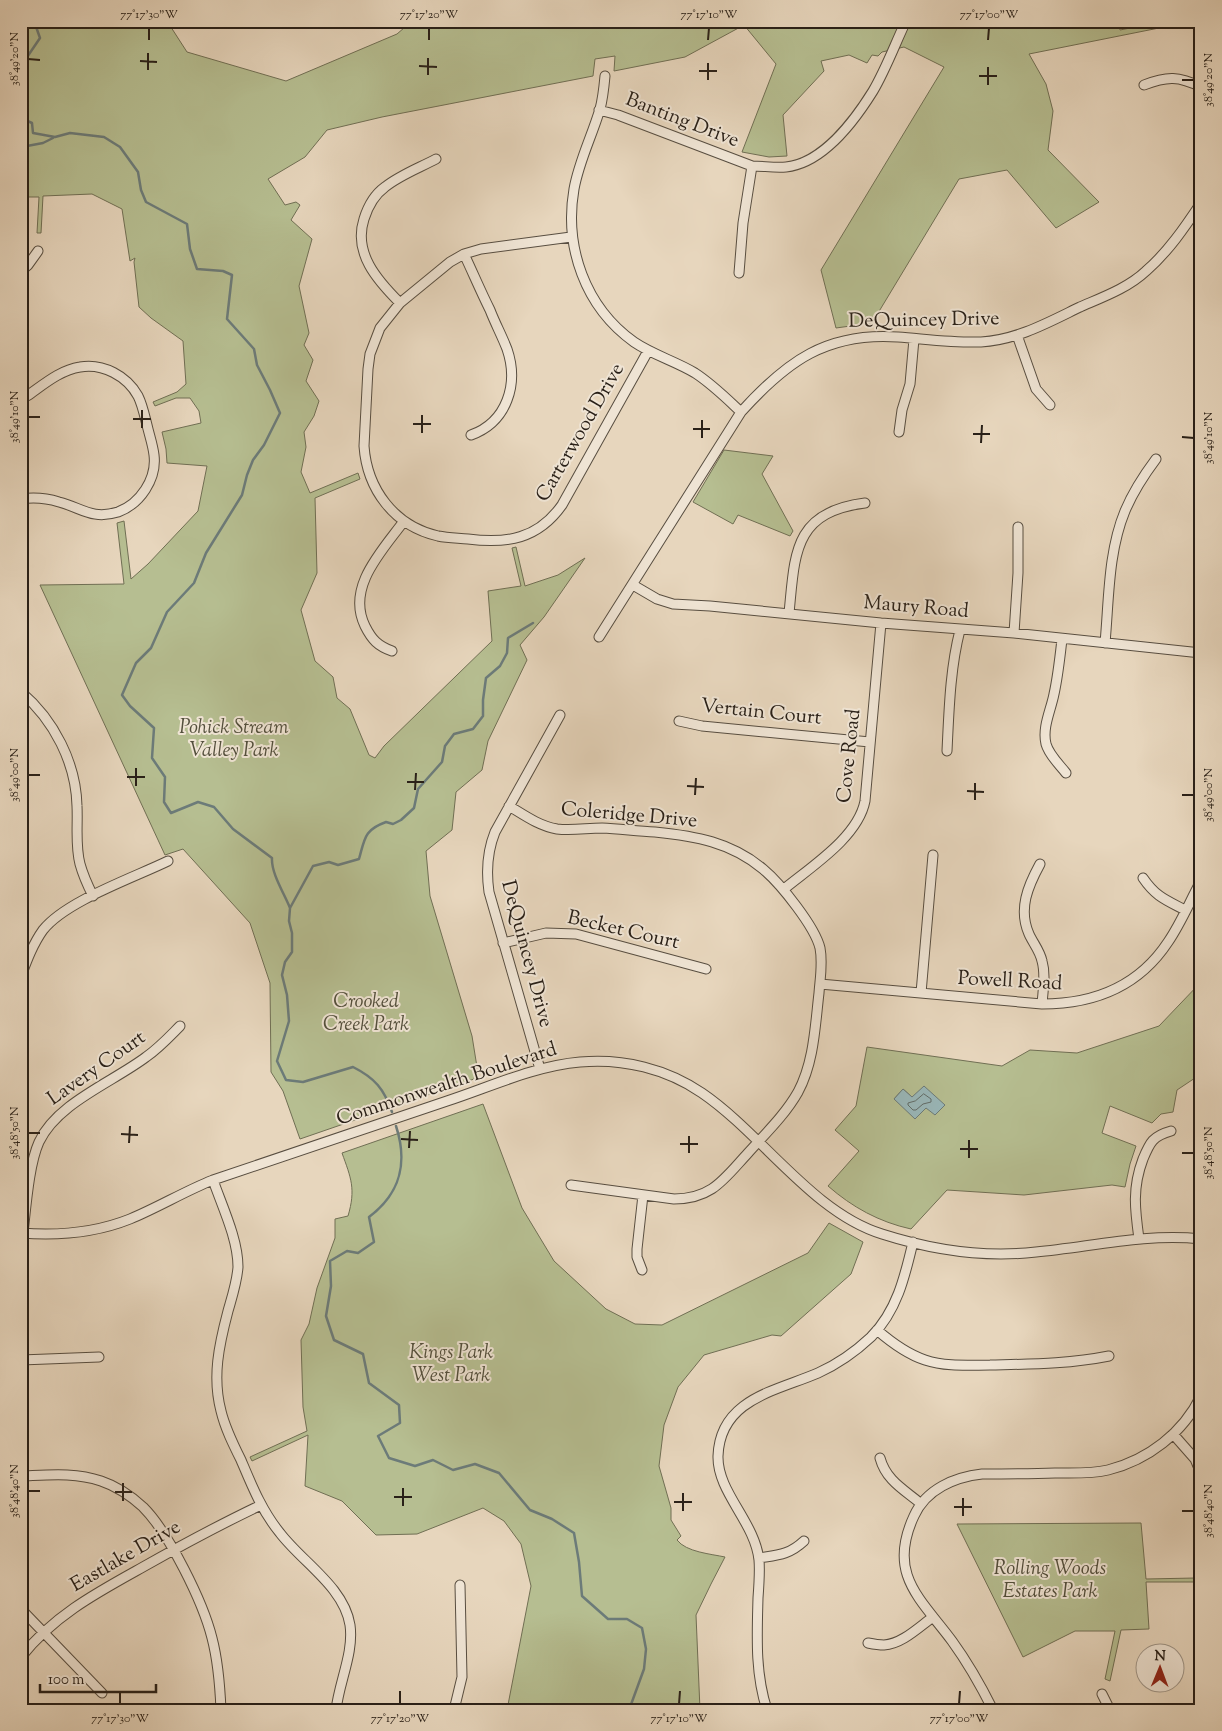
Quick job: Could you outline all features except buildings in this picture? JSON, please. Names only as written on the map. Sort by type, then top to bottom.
[{"type":"street","name":"Banting Drive","points":[[599,110],[618,115],[752,166],[787,167],[820,154],[848,126],[873,90],[906,21]]},
{"type":"street","points":[[918,21],[924,23],[955,21]]},
{"type":"street","points":[[605,76],[599,110],[574,187],[572,236],[582,274],[597,304],[620,330],[648,351],[695,374],[713,386],[741,412]]},
{"type":"street","points":[[1144,85],[1159,79],[1172,78],[1184,80],[1201,87]]},
{"type":"street","points":[[400,303],[377,277],[366,261],[361,237],[362,223],[369,205],[381,190],[392,182],[436,159]]},
{"type":"street","name":"Banting Drive","points":[[739,273],[743,222],[752,166]]},
{"type":"street","name":"DeQuincey Drive","points":[[599,637],[741,412],[768,384],[790,366],[824,346],[846,339],[867,337],[981,342],[1017,335],[1117,290],[1145,273],[1160,257],[1201,204]]},
{"type":"street","name":"Carterwood Drive","points":[[572,236],[494,246],[464,254],[450,262],[400,303],[380,328],[370,354],[364,446],[366,466],[374,486],[383,500],[404,521],[424,532],[437,535],[488,542],[515,538],[540,527],[562,505],[648,351]]},
{"type":"street","points":[[21,271],[38,251]]},
{"type":"street","points":[[464,254],[507,349],[511,368],[509,394],[502,411],[491,425],[482,431],[471,434]]},
{"type":"street","points":[[1017,335],[1036,389],[1050,405]]},
{"type":"street","points":[[899,432],[902,410],[910,384],[914,339]]},
{"type":"street","points":[[21,499],[47,499],[89,514],[98,515],[118,512],[131,505],[145,490],[152,475],[154,464],[148,428],[138,396],[130,385],[114,373],[92,366],[69,369],[60,373],[27,396]]},
{"type":"street","points":[[1105,643],[1114,552],[1120,524],[1131,497],[1156,459]]},
{"type":"street","points":[[789,614],[795,559],[805,534],[817,521],[831,511],[844,506],[865,503]]},
{"type":"street","points":[[392,651],[381,647],[370,636],[362,620],[360,596],[364,579],[370,568],[404,521]]},
{"type":"street","points":[[1014,633],[1018,573],[1018,527]]},
{"type":"street","name":"Maury Road","points":[[633,585],[657,599],[674,604],[960,630],[1014,633],[1201,653]]},
{"type":"street","name":"Cove Road","points":[[784,889],[845,838],[860,818],[865,801],[880,623]]},
{"type":"street","points":[[947,751],[955,648],[960,630]]},
{"type":"street","points":[[1062,639],[1055,692],[1047,722],[1046,744],[1050,753],[1066,773]]},
{"type":"street","points":[[21,692],[36,707],[54,731],[69,763],[77,805],[78,856],[82,871],[93,896]]},
{"type":"street","name":"DeQuincey Drive","points":[[540,1069],[489,892],[487,867],[493,838],[560,715]]},
{"type":"street","name":"Vertain Court","points":[[679,721],[702,726],[870,742]]},
{"type":"street","name":"Coleridge Drive","points":[[509,806],[532,820],[557,829],[619,829],[684,835],[711,840],[730,848],[749,858],[784,889],[818,941],[821,958],[814,1045],[805,1077],[789,1106],[722,1182],[707,1193],[683,1199],[571,1185]]},
{"type":"street","points":[[921,993],[933,855]]},
{"type":"street","points":[[21,976],[37,940],[51,922],[66,910],[168,862]]},
{"type":"street","points":[[1040,864],[1031,880],[1026,895],[1024,911],[1029,934],[1040,953],[1043,963],[1042,1004]]},
{"type":"street","points":[[1143,878],[1151,891],[1185,910]]},
{"type":"street","name":"Powell Road","points":[[820,984],[1042,1004],[1063,1004],[1083,1001],[1114,990],[1143,971],[1161,952],[1174,933],[1201,880]]},
{"type":"street","name":"Becket Court","points":[[504,943],[546,933],[576,934],[706,969]]},
{"type":"street","name":"Lavery Court","points":[[22,1233],[34,1157],[39,1141],[48,1126],[68,1107],[146,1057],[180,1026]]},
{"type":"street","name":"Commonwealth Boulevard","points":[[22,1233],[69,1234],[105,1227],[131,1218],[182,1193],[214,1180],[540,1069],[595,1061],[627,1064],[656,1070],[682,1081],[704,1095],[820,1198],[841,1214],[869,1229],[913,1242],[952,1250],[1003,1254],[1034,1253],[1139,1240],[1169,1238],[1201,1239]]},
{"type":"street","points":[[1139,1240],[1135,1197],[1138,1172],[1152,1141],[1160,1134],[1171,1131]]},
{"type":"street","points":[[214,1180],[234,1241],[238,1264],[236,1282],[218,1351],[216,1374],[218,1395],[226,1427],[261,1504],[282,1536],[336,1592],[348,1615],[351,1642],[336,1710]]},
{"type":"street","points":[[642,1270],[636,1249],[643,1195]]},
{"type":"street","points":[[767,1710],[759,1678],[757,1655],[759,1558],[750,1531],[727,1488],[719,1468],[719,1446],[725,1426],[735,1413],[748,1402],[833,1366],[854,1352],[877,1330],[900,1291],[913,1242]]},
{"type":"street","points":[[877,1330],[911,1355],[945,1364],[1043,1364],[1109,1356]]},
{"type":"street","points":[[21,1360],[99,1357]]},
{"type":"street","points":[[993,1710],[963,1656],[932,1617],[911,1586],[904,1561],[906,1534],[920,1503],[944,1484],[970,1476],[982,1474],[1082,1473],[1108,1470],[1152,1451],[1173,1434],[1192,1412],[1201,1396]]},
{"type":"street","points":[[1173,1434],[1195,1459],[1201,1473]]},
{"type":"street","points":[[880,1458],[887,1475],[920,1503]]},
{"type":"street","points":[[21,1476],[66,1474],[84,1476],[113,1486],[143,1507],[157,1524],[173,1550],[198,1598],[210,1632],[216,1657],[221,1710]]},
{"type":"street","name":"Eastlake Drive","points":[[21,1657],[43,1632],[86,1599],[173,1550],[261,1504]]},
{"type":"street","points":[[759,1558],[786,1554],[795,1550],[804,1541]]},
{"type":"street","points":[[454,1710],[462,1677],[460,1586]]},
{"type":"street","points":[[21,1609],[102,1693]]},
{"type":"street","points":[[868,1643],[890,1644],[908,1635],[932,1617]]},
{"type":"street","points":[[1102,1694],[1110,1710]]},
{"type":"green space","points":[[21,21],[167,21],[187,52],[286,81],[397,34],[412,21],[1118,21],[1120,30],[1166,21],[1194,21],[1029,54],[1046,84],[1053,111],[1048,150],[1099,202],[1056,228],[1007,170],[959,179],[872,323],[836,328],[821,270],[944,67],[904,47],[882,52],[878,56],[872,55],[867,63],[849,55],[821,61],[824,71],[783,115],[787,156],[769,157],[742,152],[776,64],[744,25],[685,57],[614,71],[615,56],[595,59],[593,76],[382,117],[327,130],[305,157],[268,179],[285,205],[296,202],[300,205],[291,220],[312,239],[299,286],[309,333],[304,345],[313,360],[306,381],[319,401],[314,416],[304,432],[306,447],[301,472],[310,493],[358,473],[360,479],[315,498],[317,573],[301,610],[315,661],[333,677],[337,698],[350,709],[369,755],[375,758],[384,746],[492,641],[488,591],[521,586],[512,548],[516,547],[525,586],[558,575],[585,558],[544,617],[520,645],[527,660],[488,741],[482,770],[456,792],[452,830],[426,851],[430,896],[472,1036],[477,1067],[474,1079],[300,1139],[283,1091],[271,1072],[270,983],[250,923],[183,849],[165,855],[40,585],[124,584],[117,523],[124,521],[131,579],[148,564],[198,511],[207,466],[167,463],[162,432],[201,423],[199,411],[190,398],[176,398],[155,406],[153,402],[177,392],[186,384],[183,341],[139,307],[135,258],[130,261],[122,209],[92,194],[43,196],[41,233],[37,233],[39,197],[21,197]]},
{"type":"green space","points":[[724,450],[773,456],[762,474],[793,531],[790,536],[738,515],[733,524],[693,502]]},
{"type":"green space","points":[[1201,982],[1201,1074],[1177,1090],[1173,1112],[1161,1114],[1152,1123],[1110,1106],[1102,1133],[1136,1146],[1125,1187],[1112,1185],[1024,1195],[947,1190],[911,1229],[866,1213],[828,1186],[859,1151],[835,1130],[856,1106],[867,1047],[1002,1066],[1030,1050],[1077,1053],[1159,1026]],"holes":[[[903,1089],[912,1097],[945,1105],[926,1107],[894,1099]]]},
{"type":"green space","name":"Kings Park West Park","points":[[483,1104],[522,1208],[554,1261],[606,1309],[635,1324],[662,1325],[808,1253],[829,1223],[863,1242],[851,1274],[781,1336],[772,1335],[704,1355],[678,1387],[664,1425],[659,1466],[671,1508],[671,1520],[681,1536],[677,1540],[692,1550],[725,1557],[696,1615],[700,1710],[507,1710],[531,1586],[521,1544],[504,1521],[483,1508],[417,1534],[376,1535],[342,1501],[305,1486],[308,1435],[252,1461],[250,1457],[307,1431],[303,1407],[301,1340],[309,1324],[317,1288],[335,1238],[335,1219],[348,1216],[352,1198],[348,1170],[342,1153]]},
{"type":"green space","name":"Rolling Woods Estates Park","points":[[1141,1523],[1146,1579],[1195,1578],[1195,1582],[1146,1582],[1149,1629],[1121,1630],[1110,1681],[1105,1679],[1115,1631],[1075,1631],[1023,1657],[957,1524]]},
{"type":"water","points":[[924,1086],[945,1105],[935,1115],[926,1108],[915,1119],[894,1099],[903,1089],[912,1097]]},
{"type":"waterway","points":[[21,66],[40,38],[34,21]]},
{"type":"waterway","points":[[21,118],[32,123],[33,133],[55,137],[70,133],[104,137],[120,147],[138,172],[141,190],[146,202],[187,224],[190,249],[197,269],[223,271],[232,275],[227,319],[254,349],[257,365],[280,413],[264,445],[253,460],[242,495],[206,553],[194,583],[167,612],[151,648],[136,663],[122,695],[130,706],[154,728],[152,758],[165,777],[164,802],[171,813],[198,802],[214,807],[233,829],[272,858],[276,876],[290,908]]},
{"type":"waterway","points":[[21,155],[27,146],[43,143],[53,138]]},
{"type":"waterway","points":[[392,1112],[386,1097],[378,1085],[367,1075],[353,1067],[303,1082],[286,1080],[277,1061],[289,1021],[287,995],[282,975],[285,962],[292,952],[292,933],[289,921],[290,908],[313,866],[329,862],[338,865],[359,859],[364,840],[373,828],[386,822],[393,824],[401,820],[414,808],[418,789],[442,762],[445,746],[454,734],[473,729],[483,716],[486,678],[500,666],[507,653],[508,638],[533,623]]},
{"type":"waterway","points":[[396,1126],[401,1152],[399,1176],[388,1198],[369,1217],[374,1242],[358,1253],[347,1251],[330,1261],[331,1286],[326,1316],[334,1340],[363,1354],[369,1383],[399,1405],[400,1423],[378,1436],[389,1458],[415,1466],[433,1460],[453,1470],[475,1464],[499,1473],[530,1510],[552,1519],[574,1533],[582,1596],[608,1619],[627,1619],[642,1628],[646,1649],[644,1669],[629,1710]]},
{"type":"park label","name":"Pohick Stream Valley Park","points":[[234,740]]},
{"type":"park label","name":"Crooked Creek Park","points":[[366,1014]]}]
